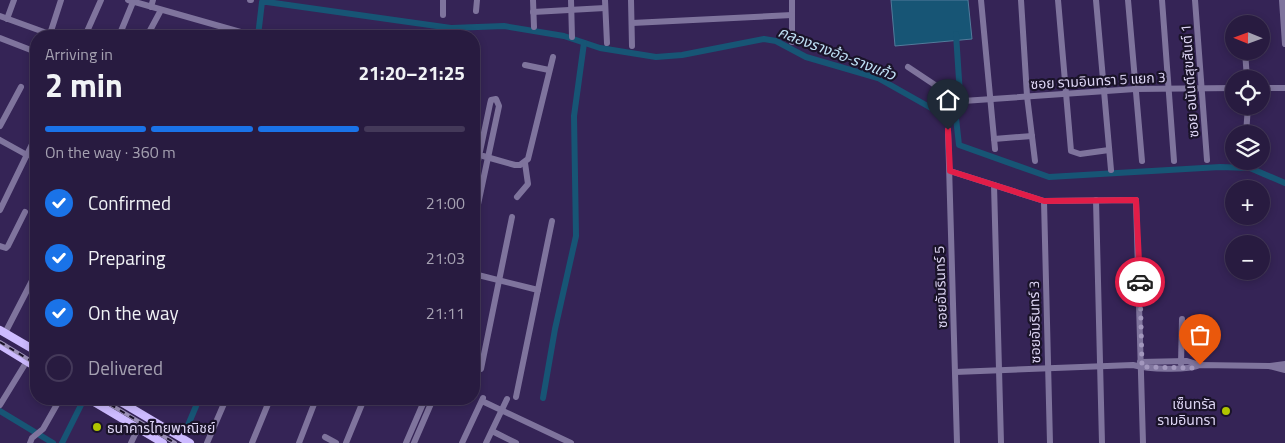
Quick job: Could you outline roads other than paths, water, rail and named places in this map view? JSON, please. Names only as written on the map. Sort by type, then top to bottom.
[{"type":"main road","points":[[2,331],[30,348]]},
{"type":"main road","points":[[0,345],[30,364]]},
{"type":"main road","points":[[100,405],[163,443]]},
{"type":"main road","points":[[125,405],[181,441]]},
{"type":"street","points":[[8,19],[14,0]]},
{"type":"street","points":[[53,30],[61,0]]},
{"type":"street","points":[[88,30],[102,0]]},
{"type":"street","points":[[151,7],[153,0]]},
{"type":"street","points":[[443,0],[443,15]]},
{"type":"street","points":[[476,11],[477,0]]},
{"type":"street","points":[[533,0],[534,27]]},
{"type":"street","points":[[571,0],[572,37]]},
{"type":"street","points":[[605,0],[607,43]]},
{"type":"street","points":[[631,0],[632,46]]},
{"type":"street","points":[[792,0],[792,42]]},
{"type":"street","points":[[982,0],[989,99],[995,149]]},
{"type":"street","points":[[1021,0],[1035,161]]},
{"type":"street","points":[[1058,0],[1071,151],[1080,154],[1109,150]]},
{"type":"street","points":[[1096,0],[1111,170]]},
{"type":"street","points":[[1128,0],[1142,161]]},
{"type":"street","points":[[1162,0],[1174,161]]},
{"type":"street","name":"ซอย อนันต์สุขสันต์ 1","points":[[1195,0],[1207,160]]},
{"type":"street","points":[[1282,0],[1285,44]]},
{"type":"street","points":[[120,30],[131,1],[233,30]]},
{"type":"street","points":[[533,12],[605,8]]},
{"type":"street","points":[[150,30],[161,10]]},
{"type":"street","points":[[632,23],[792,15]]},
{"type":"street","points":[[0,16],[38,30]]},
{"type":"street","points":[[0,38],[30,50]]},
{"type":"street","points":[[517,197],[528,184],[525,163],[528,159],[553,57]]},
{"type":"street","points":[[525,66],[550,70]]},
{"type":"street","name":"ซอย รามอินทรา 5 แยก 3","points":[[908,67],[960,100],[1103,90],[1225,88]]},
{"type":"street","points":[[0,126],[21,87]]},
{"type":"street","points":[[1270,88],[1285,88]]},
{"type":"street","points":[[480,150],[491,100],[496,98],[498,106],[480,188]]},
{"type":"street","name":"ซอยอัมรินทร์ 5","points":[[948,130],[957,443]]},
{"type":"street","points":[[994,139],[1032,136]]},
{"type":"street","points":[[0,140],[27,156]]},
{"type":"street","points":[[0,210],[30,149]]},
{"type":"street","points":[[480,155],[516,165],[525,163]]},
{"type":"street","points":[[950,171],[1044,201],[1128,199],[1137,203],[1143,443]]},
{"type":"street","points":[[994,185],[1002,443]]},
{"type":"street","points":[[1096,200],[1102,443]]},
{"type":"street","name":"ซอยอัมรินทร์ 3","points":[[1044,201],[1050,443]]},
{"type":"street","points":[[0,246],[6,248],[8,246],[25,212]]},
{"type":"street","points":[[481,368],[512,217]]},
{"type":"street","points":[[516,397],[552,221]]},
{"type":"street","points":[[480,275],[538,290]]},
{"type":"street","points":[[2,331],[30,283]]},
{"type":"street","points":[[1181,364],[1182,319]]},
{"type":"street","points":[[0,404],[27,362]]},
{"type":"street","points":[[955,372],[1142,364],[1269,366],[1285,364]]},
{"type":"street","points":[[1269,366],[1285,370]]},
{"type":"street","points":[[480,403],[482,399],[501,411],[572,443]]},
{"type":"street","points":[[486,443],[507,400]]},
{"type":"street","points":[[31,440],[43,429],[57,405]]},
{"type":"street","points":[[207,443],[223,405]]},
{"type":"street","points":[[252,443],[268,405]]},
{"type":"street","points":[[299,443],[314,405]]},
{"type":"street","points":[[346,443],[362,405]]},
{"type":"street","points":[[406,443],[422,405]]},
{"type":"street","points":[[414,443],[430,405]]},
{"type":"street","points":[[462,443],[479,405]]},
{"type":"street","points":[[131,443],[138,428]]},
{"type":"street","points":[[492,431],[516,443]]},
{"type":"street","points":[[325,437],[336,443]]},
{"type":"water","points":[[891,0],[968,0],[972,39],[895,46]]},
{"type":"waterway","name":"คลองรางอ้อ-รางแก้ว","points":[[259,30],[262,2],[267,2],[451,28],[504,26],[564,36],[600,48],[656,57],[682,55],[764,39],[776,41],[806,57],[878,78],[940,113],[956,118],[959,145],[1049,177],[1220,167],[1250,168],[1285,183]]},
{"type":"waterway","points":[[956,34],[960,95],[956,118]]},
{"type":"waterway","points":[[543,398],[555,329],[576,236],[574,116],[584,43]]},
{"type":"waterway","name":"คลองรางอ้อ-รางแก้ว","points":[[62,443],[81,405]]},
{"type":"waterway","points":[[186,430],[196,405]]},
{"type":"waterway","points":[[0,411],[53,443]]},
{"type":"railway","points":[[0,342],[30,360]]},
{"type":"railway","points":[[111,405],[175,443]]},
{"type":"place","name":"เซ็นทรัล รามอินทรา","points":[[1226,411]]},
{"type":"place","name":"ธนาคารไทยพาณิชย์","points":[[97,427]]}]
